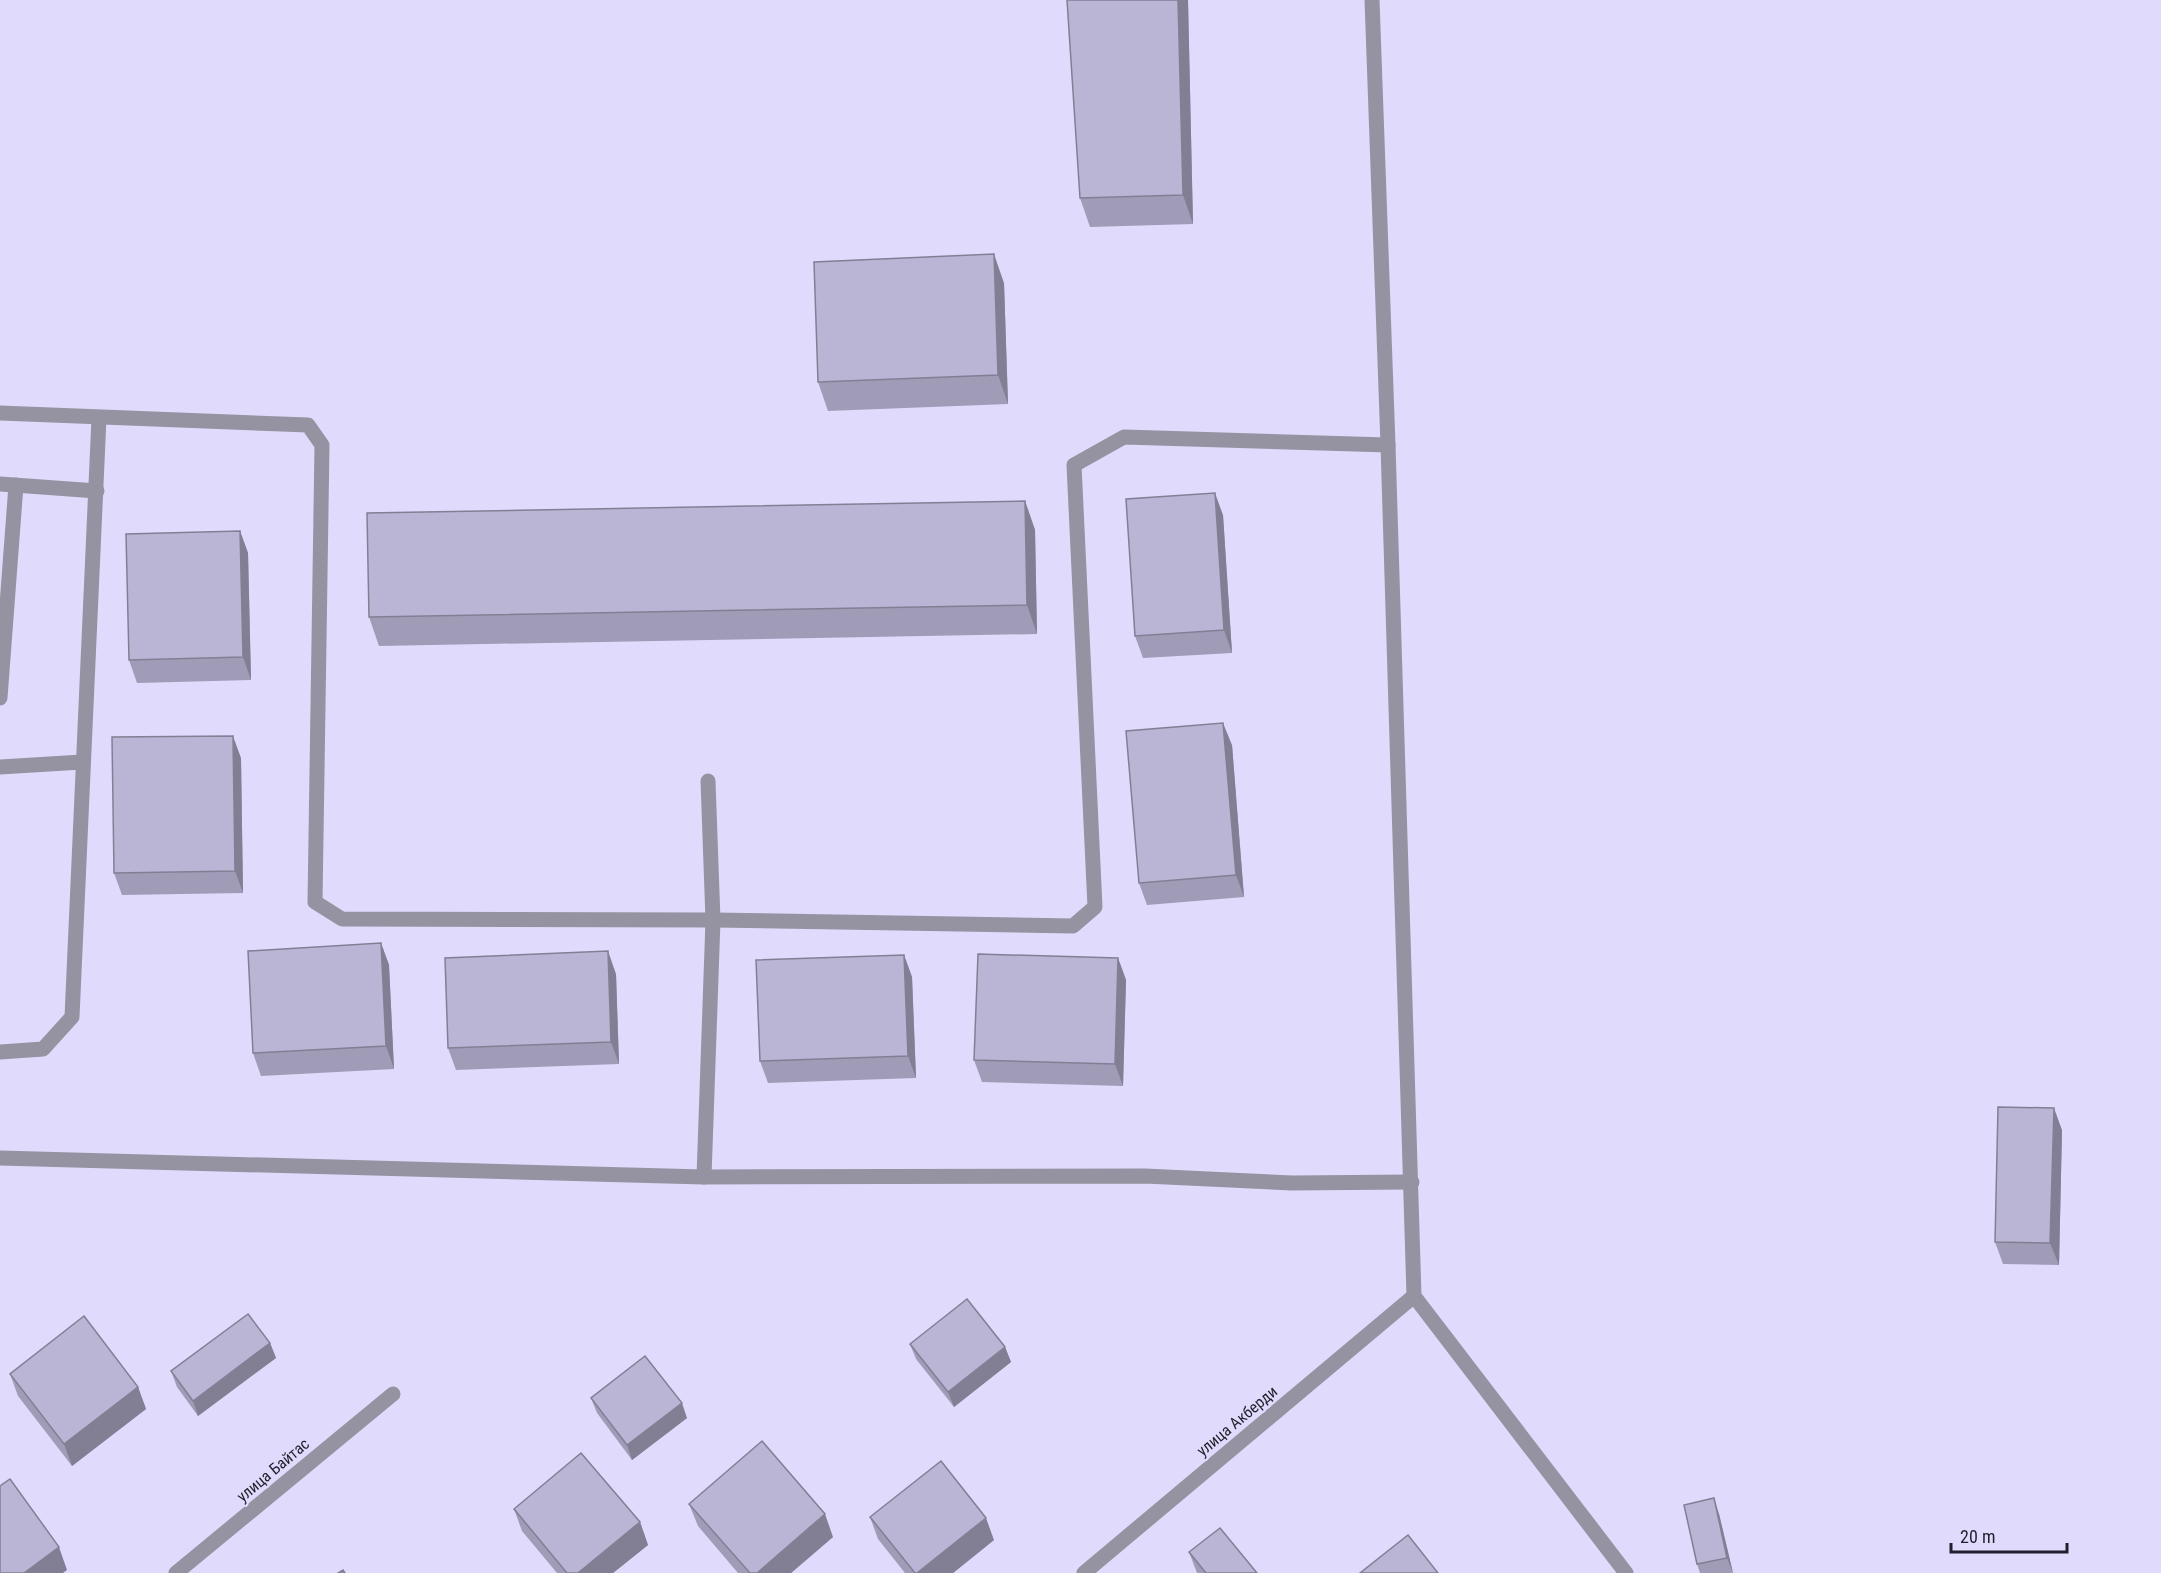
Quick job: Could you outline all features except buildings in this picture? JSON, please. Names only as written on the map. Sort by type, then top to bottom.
[{"type":"street","points":[[1372,0],[1414,1296],[1626,1573]]},
{"type":"street","points":[[0,413],[308,425],[322,445],[315,902],[342,919],[713,920],[1073,926],[1095,907],[1074,465],[1124,437],[1388,445]]},
{"type":"street","points":[[0,1052],[42,1049],[72,1017],[99,418]]},
{"type":"street","points":[[0,484],[97,491]]},
{"type":"street","points":[[0,698],[16,485]]},
{"type":"street","points":[[0,767],[82,762]]},
{"type":"street","points":[[704,1177],[713,920],[708,781]]},
{"type":"street","points":[[0,1158],[704,1177],[1145,1176],[1292,1183],[1412,1182]]},
{"type":"street","name":"улица Акберди","points":[[1084,1573],[1414,1296]]},
{"type":"street","name":"улица Байтас","points":[[176,1573],[393,1394]]}]
